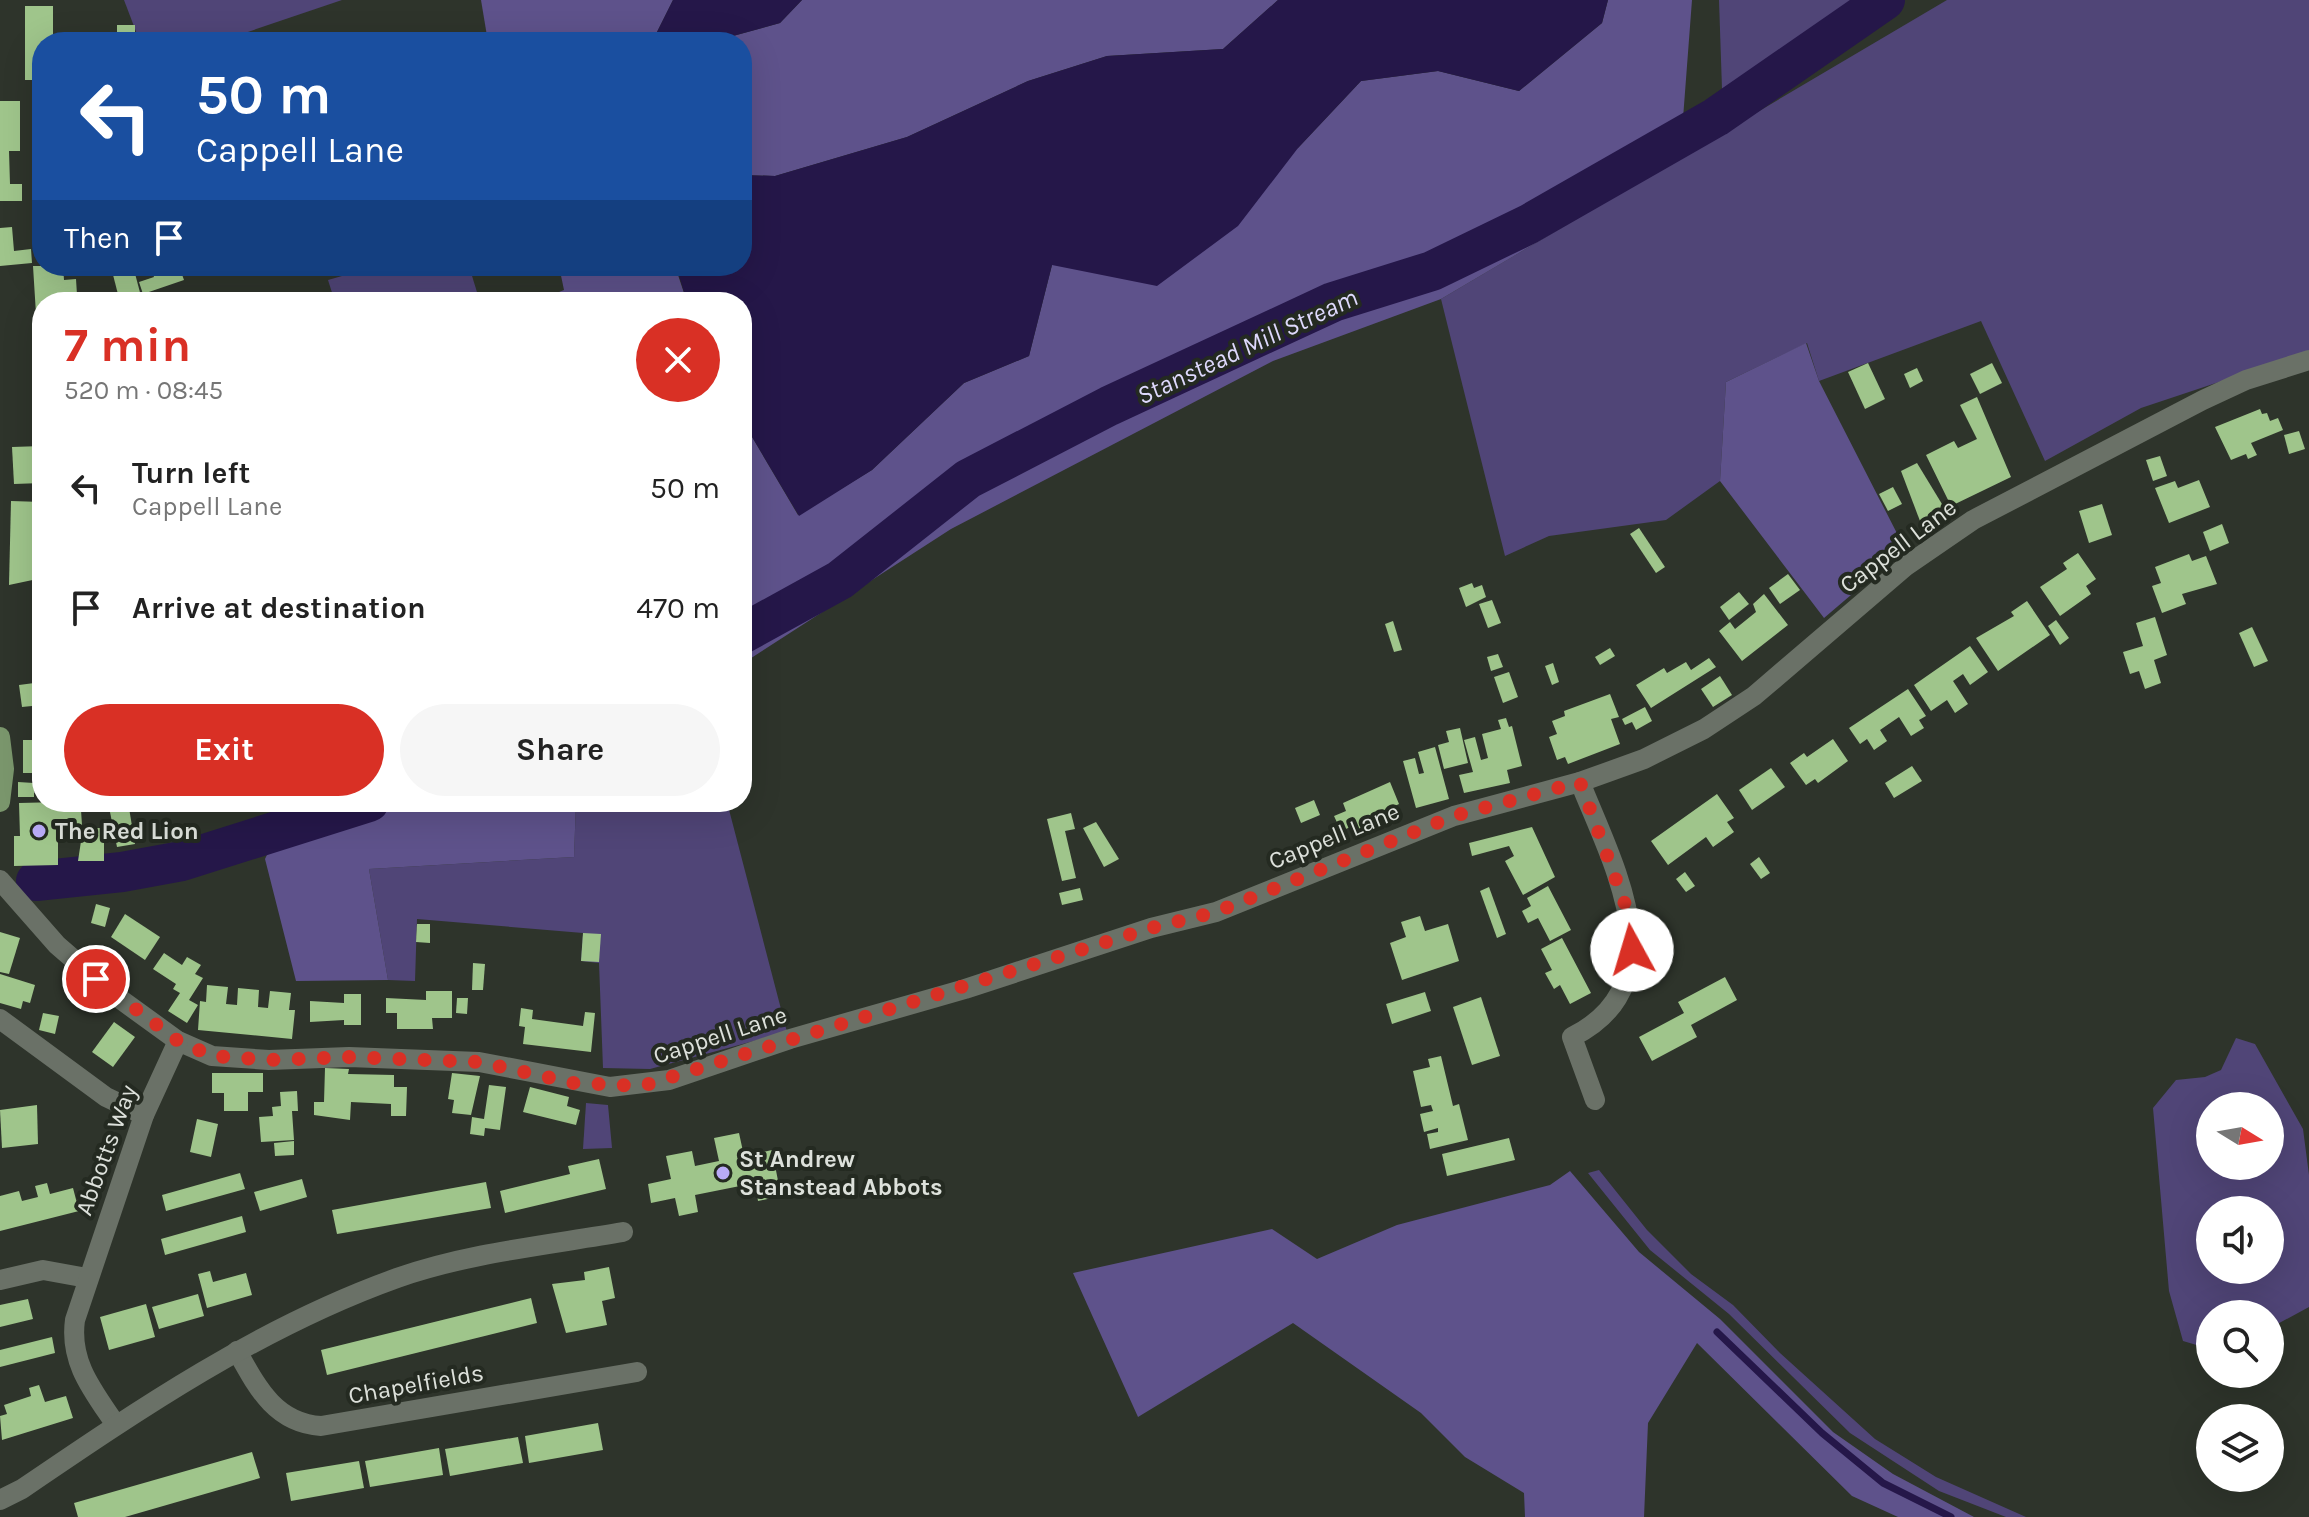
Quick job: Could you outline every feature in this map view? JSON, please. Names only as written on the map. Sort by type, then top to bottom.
[{"type":"main road","points":[[0,737],[4,769],[0,802]]},
{"type":"street","name":"Cappell Lane","points":[[0,880],[57,945],[116,996],[178,1041],[212,1056],[269,1060],[349,1057],[479,1062],[574,1083],[642,1086],[1151,928],[1216,912],[1454,816],[1580,782],[1644,759],[1714,723],[1766,686],[1906,566],[1973,520],[2203,400],[2246,380],[2309,360]]},
{"type":"street","points":[[1580,782],[1612,864],[1633,934],[1629,964],[1613,1005],[1595,1026],[1572,1037],[1595,1100]]},
{"type":"street","points":[[0,1019],[106,1097],[144,1115]]},
{"type":"street","name":"Abbotts Way","points":[[116,1425],[83,1376],[74,1348],[75,1320],[144,1115],[178,1041]]},
{"type":"street","points":[[0,1500],[237,1351],[319,1309],[400,1277],[510,1251],[623,1232]]},
{"type":"street","points":[[0,1280],[43,1270],[87,1278]]},
{"type":"street","name":"Chapelfields","points":[[237,1351],[260,1392],[280,1412],[303,1423],[321,1426],[637,1372]]},
{"type":"shaded area","points":[[124,0],[342,0],[248,32],[136,32]]},
{"type":"shaded area","points":[[481,0],[673,0],[657,32],[486,32]]},
{"type":"shaded area","points":[[673,0],[802,0],[780,23],[747,32],[657,32]]},
{"type":"shaded area","points":[[802,0],[1278,0],[1223,49],[1107,56],[1028,81],[907,137],[775,176],[752,175],[752,32],[747,32],[780,23]]},
{"type":"shaded area","points":[[1278,0],[1608,0],[1602,23],[1519,91],[1438,71],[1361,81],[1298,148],[1238,226],[1157,286],[1052,265],[1029,356],[964,383],[872,470],[799,516],[752,437],[752,292],[684,292],[679,276],[752,276],[752,175],[775,176],[907,137],[1028,81],[1107,56],[1223,49]]},
{"type":"shaded area","points":[[1608,0],[1692,0],[1680,158],[1441,299],[1273,361],[951,529],[752,658],[752,437],[798,515],[872,470],[964,383],[1029,356],[1052,265],[1298,148],[1361,81],[1438,71],[1519,91],[1602,23]]},
{"type":"shaded area","points":[[1719,0],[1856,0],[1722,89]]},
{"type":"shaded area","points":[[1947,0],[2309,0],[2309,352],[2141,408],[2045,461],[1981,321],[1819,381],[1807,343],[1726,382],[1720,481],[1666,520],[1549,536],[1505,556],[1441,299]]},
{"type":"shaded area","points":[[342,276],[472,276],[477,292],[332,292],[328,280]]},
{"type":"shaded area","points":[[561,276],[678,276],[684,292],[559,292],[564,290]]},
{"type":"shaded area","points":[[1806,343],[1819,381],[1905,549],[1824,618],[1720,481],[1726,382]]},
{"type":"shaded area","points":[[287,812],[576,812],[574,857],[369,869],[388,980],[296,981],[265,859]]},
{"type":"shaded area","points":[[576,812],[730,812],[787,1032],[650,1069],[603,1068],[599,963],[581,961],[583,933],[417,919],[415,981],[388,980],[369,869],[574,857]]},
{"type":"shaded area","points":[[2236,1038],[2255,1044],[2282,1092],[2196,1092],[2196,1180],[2284,1180],[2284,1095],[2303,1129],[2309,1175],[2309,1307],[2284,1320],[2284,1300],[2196,1300],[2196,1345],[2183,1341],[2169,1291],[2153,1108],[2176,1080],[2205,1077],[2221,1070]]},
{"type":"shaded area","points":[[586,1103],[608,1105],[612,1148],[583,1149]]},
{"type":"shaded area","points":[[1599,1170],[1647,1230],[1691,1274],[1733,1305],[1780,1353],[1875,1439],[1936,1477],[2026,1517],[2006,1517],[1939,1491],[1850,1433],[1729,1314],[1650,1250],[1588,1173]]},
{"type":"shaded area","points":[[1570,1171],[1639,1252],[1720,1319],[1833,1432],[1893,1474],[1974,1517],[1898,1517],[1852,1496],[1697,1343],[1648,1423],[1644,1517],[1525,1517],[1524,1493],[1465,1457],[1421,1413],[1293,1323],[1138,1417],[1073,1273],[1272,1229],[1317,1259],[1397,1225],[1550,1185]]},
{"type":"building","points":[[25,6],[53,6],[53,32],[32,32],[32,80],[25,80]]},
{"type":"building","points":[[117,25],[135,25],[135,32],[117,32]]},
{"type":"building","points":[[0,101],[20,101],[20,151],[9,151],[10,184],[22,184],[22,201],[0,201]]},
{"type":"building","points":[[12,227],[14,251],[31,249],[32,263],[0,266],[0,228]]},
{"type":"building","points":[[34,276],[76,279],[77,292],[35,292]]},
{"type":"building","points":[[113,276],[136,276],[140,292],[117,292]]},
{"type":"building","points":[[183,276],[184,280],[142,292],[139,282],[154,277]]},
{"type":"building","points":[[1868,363],[1885,399],[1865,409],[1848,372]]},
{"type":"building","points":[[1992,363],[2002,383],[1980,394],[1970,374]]},
{"type":"building","points":[[1917,368],[1923,381],[1910,388],[1904,374]]},
{"type":"building","points":[[1977,397],[2011,477],[1951,506],[1926,455],[1954,441],[1958,448],[1977,439],[1960,405]]},
{"type":"building","points":[[2260,409],[2262,414],[2267,413],[2270,421],[2278,418],[2283,430],[2251,443],[2257,455],[2248,459],[2246,454],[2231,460],[2215,427]]},
{"type":"building","points":[[2299,431],[2305,449],[2289,454],[2284,435]]},
{"type":"building","points":[[32,446],[32,483],[14,484],[12,447]]},
{"type":"building","points":[[2160,456],[2167,476],[2153,481],[2146,460]]},
{"type":"building","points":[[1917,463],[1945,509],[1920,521],[1901,471]]},
{"type":"building","points":[[2199,480],[2210,507],[2169,523],[2155,488],[2175,481],[2178,488]]},
{"type":"building","points":[[1893,487],[1902,504],[1888,511],[1879,494]]},
{"type":"building","points":[[11,501],[32,502],[32,580],[9,585]]},
{"type":"building","points":[[2102,504],[2112,535],[2089,543],[2079,511]]},
{"type":"building","points":[[2222,524],[2229,543],[2210,551],[2203,532]]},
{"type":"building","points":[[1639,528],[1665,567],[1656,573],[1630,534]]},
{"type":"building","points":[[2078,553],[2096,579],[2086,586],[2091,594],[2060,616],[2040,587],[2067,569],[2063,563]]},
{"type":"building","points":[[2189,554],[2192,561],[2206,556],[2217,584],[2182,594],[2186,604],[2162,613],[2152,586],[2161,583],[2155,567]]},
{"type":"building","points":[[1788,574],[1800,590],[1780,604],[1769,588]]},
{"type":"building","points":[[1472,583],[1474,588],[1482,585],[1486,597],[1466,607],[1459,588]]},
{"type":"building","points":[[1739,592],[1749,604],[1729,620],[1720,607]]},
{"type":"building","points":[[1764,594],[1788,625],[1742,661],[1719,631],[1730,622],[1735,629],[1756,612],[1753,604]]},
{"type":"building","points":[[1492,600],[1501,623],[1488,628],[1479,604]]},
{"type":"building","points":[[2027,601],[2050,635],[1998,671],[1976,638],[2014,616],[2011,612]]},
{"type":"building","points":[[2155,617],[2167,655],[2154,660],[2161,683],[2145,689],[2139,671],[2130,674],[2123,652],[2143,646],[2136,623]]},
{"type":"building","points":[[2056,620],[2069,638],[2060,645],[2048,626]]},
{"type":"building","points":[[1393,621],[1402,650],[1394,652],[1385,624]]},
{"type":"building","points":[[2252,627],[2268,661],[2254,667],[2239,633]]},
{"type":"building","points":[[1970,646],[1988,672],[1970,685],[1963,674],[1953,681],[1968,704],[1955,713],[1947,700],[1931,711],[1914,685]]},
{"type":"building","points":[[1610,648],[1615,656],[1600,665],[1595,657]]},
{"type":"building","points":[[1498,654],[1503,667],[1491,671],[1487,657]]},
{"type":"building","points":[[1709,658],[1716,667],[1651,708],[1636,685],[1664,668],[1667,673],[1686,662],[1691,670]]},
{"type":"building","points":[[1553,663],[1559,682],[1552,685],[1545,666]]},
{"type":"building","points":[[1509,672],[1518,697],[1503,703],[1494,677]]},
{"type":"building","points":[[1720,676],[1732,695],[1713,707],[1701,689]]},
{"type":"building","points":[[32,683],[32,706],[22,707],[19,685]]},
{"type":"building","points":[[1908,689],[1926,716],[1919,720],[1924,728],[1911,736],[1899,717],[1880,730],[1887,741],[1874,750],[1867,739],[1860,744],[1849,728]]},
{"type":"building","points":[[1610,694],[1619,717],[1611,719],[1620,744],[1568,764],[1565,757],[1557,760],[1549,737],[1557,734],[1552,721],[1565,716],[1564,711]]},
{"type":"building","points":[[1645,707],[1652,721],[1636,730],[1632,722],[1625,725],[1622,719]]},
{"type":"building","points":[[1506,718],[1509,727],[1512,726],[1522,766],[1507,770],[1510,783],[1464,793],[1459,775],[1473,772],[1464,740],[1475,737],[1481,760],[1488,758],[1482,734],[1501,729],[1498,720]]},
{"type":"building","points":[[1460,728],[1468,763],[1444,769],[1438,745],[1449,742],[1446,731]]},
{"type":"building","points":[[1833,739],[1848,761],[1818,783],[1815,779],[1806,785],[1790,763],[1804,753],[1807,757]]},
{"type":"building","points":[[23,740],[32,740],[32,773],[23,773]]},
{"type":"building","points":[[1435,747],[1449,799],[1416,808],[1403,761],[1415,758],[1419,774],[1424,773],[1418,752]]},
{"type":"building","points":[[1912,766],[1922,781],[1894,798],[1885,783]]},
{"type":"building","points":[[1771,768],[1785,787],[1752,810],[1739,790]]},
{"type":"building","points":[[18,782],[32,783],[32,797],[18,797]]},
{"type":"building","points":[[1390,782],[1399,804],[1380,813],[1384,823],[1357,835],[1353,826],[1341,831],[1334,816],[1346,811],[1343,803]]},
{"type":"building","points":[[1717,794],[1734,818],[1727,822],[1734,832],[1713,847],[1706,837],[1668,865],[1651,841]]},
{"type":"building","points":[[1314,800],[1320,815],[1301,823],[1295,808]]},
{"type":"building","name":"The Red Lion","points":[[19,803],[32,803],[32,812],[81,812],[82,825],[58,826],[58,865],[14,866],[14,836],[20,836]]},
{"type":"building","points":[[110,812],[130,812],[135,844],[117,847]]},
{"type":"building","points":[[1071,813],[1075,829],[1065,831],[1076,878],[1062,881],[1047,819]]},
{"type":"building","points":[[1096,822],[1119,859],[1104,867],[1083,828]]},
{"type":"building","points":[[1532,827],[1555,877],[1523,895],[1505,861],[1514,856],[1509,846],[1472,856],[1469,843]]},
{"type":"building","points":[[83,828],[104,828],[104,861],[78,861]]},
{"type":"building","points":[[1759,857],[1770,873],[1761,879],[1750,864]]},
{"type":"building","points":[[1685,872],[1695,886],[1686,892],[1676,879]]},
{"type":"building","points":[[1548,886],[1571,930],[1550,941],[1538,918],[1528,923],[1522,911],[1531,906],[1527,898]]},
{"type":"building","points":[[1489,887],[1506,934],[1497,938],[1480,891]]},
{"type":"building","points":[[1080,888],[1083,900],[1062,905],[1059,893]]},
{"type":"building","points":[[96,904],[110,908],[105,927],[91,923]]},
{"type":"building","points":[[125,914],[160,937],[145,960],[111,937]]},
{"type":"building","points":[[1420,916],[1425,931],[1448,924],[1459,961],[1402,980],[1390,943],[1406,937],[1401,922]]},
{"type":"building","points":[[417,924],[430,924],[430,943],[416,942]]},
{"type":"building","points":[[0,932],[20,938],[9,974],[0,972]]},
{"type":"building","points":[[583,933],[601,934],[599,962],[581,961]]},
{"type":"building","points":[[1562,938],[1591,993],[1570,1004],[1560,985],[1554,989],[1545,973],[1552,970],[1541,949]]},
{"type":"building","points":[[164,953],[182,965],[187,957],[201,965],[195,974],[203,978],[189,1000],[198,1005],[187,1023],[168,1011],[180,993],[173,989],[176,984],[153,969]]},
{"type":"building","points":[[473,963],[485,964],[483,990],[472,990]]},
{"type":"building","points":[[0,974],[35,985],[30,1003],[23,1001],[21,1009],[0,1003]]},
{"type":"building","points":[[1725,977],[1737,1000],[1691,1025],[1697,1037],[1652,1061],[1639,1037],[1684,1013],[1678,1002]]},
{"type":"building","points":[[207,985],[228,987],[226,1004],[237,1005],[238,988],[259,990],[258,1007],[268,1008],[270,991],[291,993],[289,1010],[295,1010],[292,1039],[198,1030],[200,1001],[206,1002]]},
{"type":"building","points":[[426,991],[452,991],[452,1018],[432,1018],[433,1029],[397,1029],[397,1013],[386,1013],[386,998],[426,1000]]},
{"type":"building","points":[[1425,992],[1431,1011],[1392,1024],[1386,1004]]},
{"type":"building","points":[[344,994],[361,994],[361,1025],[344,1025],[344,1020],[310,1022],[310,1001],[344,1003]]},
{"type":"building","points":[[1481,997],[1500,1056],[1472,1065],[1453,1007]]},
{"type":"building","points":[[457,998],[468,998],[467,1014],[456,1013]]},
{"type":"building","points":[[521,1008],[533,1010],[532,1019],[583,1026],[585,1012],[595,1013],[591,1052],[523,1044],[525,1027],[519,1026]]},
{"type":"building","points":[[43,1013],[59,1016],[55,1034],[39,1030]]},
{"type":"building","points":[[114,1022],[135,1037],[113,1067],[92,1052]]},
{"type":"building","points":[[1441,1056],[1453,1106],[1459,1104],[1468,1140],[1430,1149],[1427,1134],[1438,1132],[1438,1128],[1424,1132],[1420,1114],[1433,1111],[1431,1105],[1421,1107],[1413,1071],[1430,1067],[1428,1059]]},
{"type":"building","points":[[325,1068],[349,1069],[348,1074],[394,1075],[394,1087],[407,1087],[406,1116],[391,1116],[391,1104],[351,1102],[350,1120],[314,1115],[314,1102],[324,1102]]},
{"type":"building","points":[[212,1073],[263,1073],[263,1092],[248,1092],[248,1111],[224,1111],[224,1093],[212,1093]]},
{"type":"building","points":[[452,1073],[480,1076],[471,1115],[452,1113],[454,1100],[448,1099]]},
{"type":"building","points":[[489,1085],[506,1087],[500,1130],[485,1128],[484,1136],[470,1134],[472,1117],[484,1119]]},
{"type":"building","points":[[530,1087],[569,1097],[567,1106],[580,1110],[576,1125],[523,1112]]},
{"type":"building","points":[[297,1091],[298,1111],[292,1111],[294,1140],[261,1142],[259,1117],[273,1116],[272,1107],[281,1106],[280,1092]]},
{"type":"building","points":[[37,1105],[38,1144],[2,1148],[0,1110]]},
{"type":"building","points":[[197,1119],[218,1124],[211,1157],[190,1152]]},
{"type":"building","name":"St Andrew Stanstead Abbots","points":[[739,1133],[744,1156],[772,1150],[781,1196],[758,1201],[755,1183],[695,1195],[698,1212],[679,1216],[675,1198],[651,1203],[648,1184],[671,1179],[666,1156],[692,1151],[695,1166],[719,1161],[714,1138]]},
{"type":"building","points":[[1509,1138],[1515,1160],[1447,1176],[1442,1154]]},
{"type":"building","points":[[294,1141],[294,1155],[275,1156],[274,1143]]},
{"type":"building","points":[[599,1159],[606,1189],[505,1213],[500,1191],[570,1174],[568,1166]]},
{"type":"building","points":[[240,1173],[245,1189],[166,1211],[162,1195]]},
{"type":"building","points":[[302,1179],[307,1197],[260,1211],[254,1192]]},
{"type":"building","points":[[486,1182],[491,1208],[337,1234],[332,1210]]},
{"type":"building","points":[[47,1183],[50,1194],[73,1188],[79,1211],[0,1231],[0,1196],[19,1191],[22,1201],[38,1197],[35,1186]]},
{"type":"building","points":[[242,1216],[246,1232],[165,1255],[161,1239]]},
{"type":"building","points":[[609,1267],[615,1298],[602,1301],[607,1325],[566,1333],[552,1284],[585,1280],[584,1272]]},
{"type":"building","points":[[210,1271],[213,1282],[246,1273],[252,1295],[207,1308],[198,1274]]},
{"type":"building","points":[[198,1294],[204,1316],[159,1329],[152,1307]]},
{"type":"building","points":[[531,1298],[537,1323],[327,1375],[321,1350]]},
{"type":"building","points":[[28,1299],[33,1319],[0,1327],[0,1305]]},
{"type":"building","points":[[146,1304],[155,1337],[109,1350],[100,1317]]},
{"type":"building","points":[[52,1337],[55,1353],[0,1367],[0,1350]]},
{"type":"building","points":[[39,1385],[45,1402],[66,1396],[73,1418],[2,1440],[0,1416],[7,1414],[4,1405],[31,1396],[29,1388]]},
{"type":"building","points":[[598,1423],[603,1450],[529,1463],[525,1436]]},
{"type":"building","points":[[518,1437],[523,1463],[450,1476],[445,1449]]},
{"type":"building","points":[[439,1448],[443,1475],[370,1487],[365,1461]]},
{"type":"building","points":[[252,1452],[260,1478],[125,1517],[78,1517],[74,1503]]},
{"type":"building","points":[[359,1461],[364,1488],[291,1501],[286,1473]]},
{"type":"waterway","name":"Stanstead Mill Stream","points":[[752,628],[840,580],[968,479],[1109,406],[1333,302],[1432,271],[1529,224],[1716,117],[1885,0]]},
{"type":"waterway","name":"Stanstead Mill Stream","points":[[36,881],[122,872],[182,861],[337,812]]},
{"type":"waterway","points":[[1717,1332],[1822,1433],[1883,1483],[1951,1517]]},
{"type":"place","name":"The Red Lion","points":[[39,831]]},
{"type":"place","name":"St Andrew Stanstead Abbots","points":[[723,1173]]},
{"type":"route","points":[[96,979],[178,1041],[212,1056],[269,1060],[349,1057],[479,1062],[574,1083],[610,1087],[642,1086],[669,1080],[790,1039],[965,989],[1151,928],[1216,912],[1454,816],[1580,782],[1630,918],[1632,950]]}]
